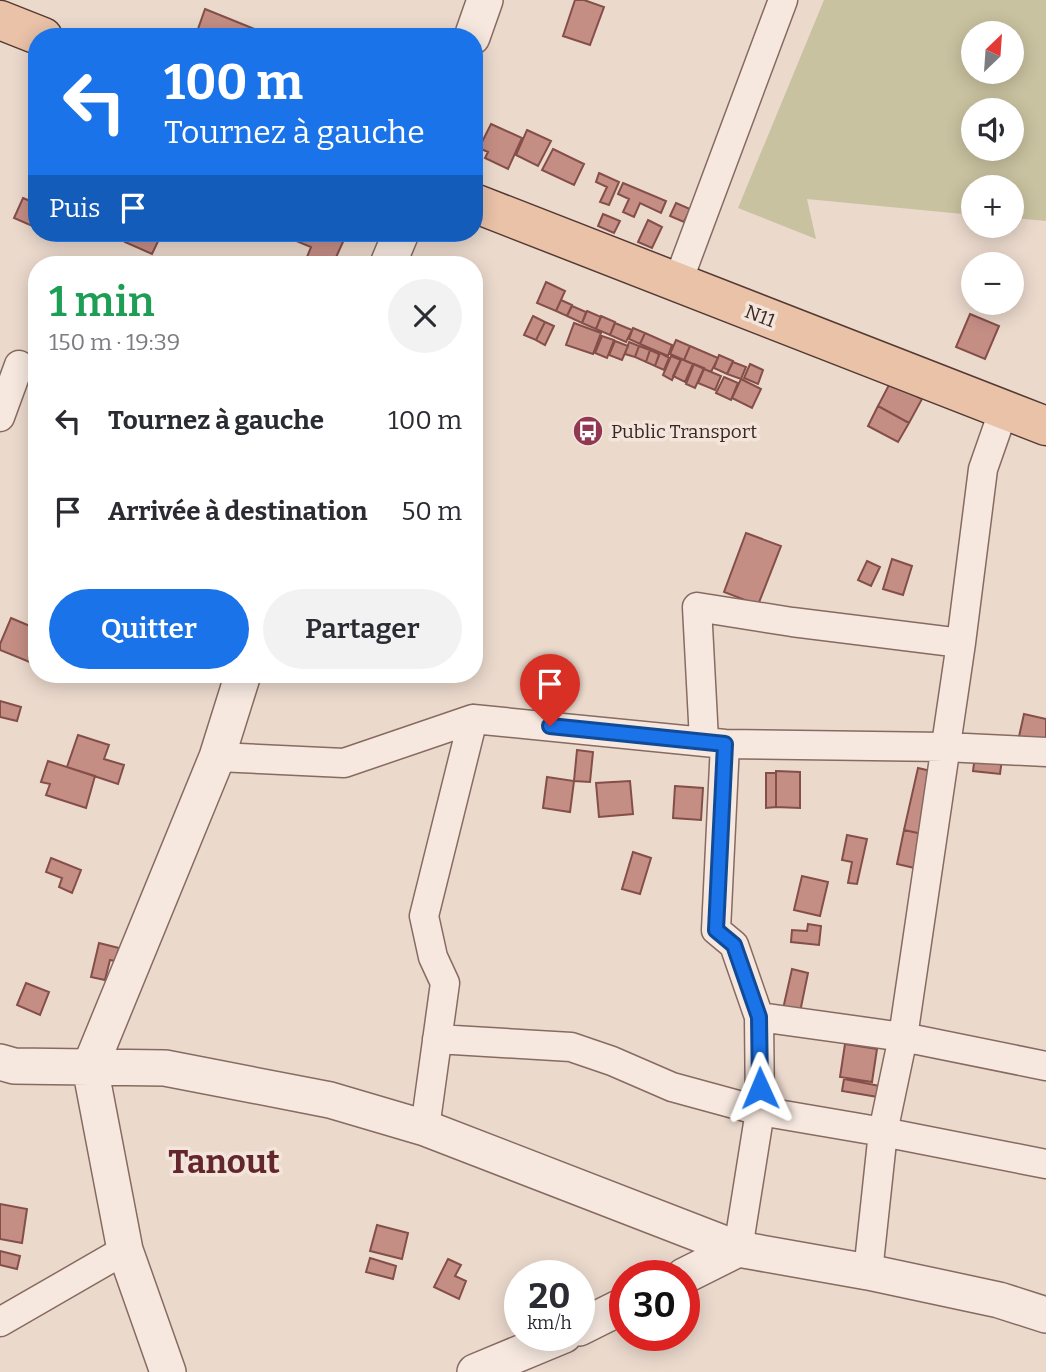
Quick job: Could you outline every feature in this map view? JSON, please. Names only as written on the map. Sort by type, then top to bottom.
[{"type":"main road","points":[[0,20],[28,31]]},
{"type":"main road","name":"N11","points":[[483,207],[1046,426]]},
{"type":"street","points":[[475,28],[485,0]]},
{"type":"street","points":[[677,284],[783,0]]},
{"type":"street","points":[[0,417],[18,365]]},
{"type":"street","points":[[868,1272],[883,1132],[903,1037],[961,643],[983,470],[1004,409]]},
{"type":"street","points":[[738,1249],[760,1111],[759,1017],[734,945],[716,930],[715,742],[697,607],[961,643]]},
{"type":"street","points":[[168,1372],[125,1251],[90,1067],[216,757],[240,683]]},
{"type":"street","points":[[425,1128],[445,984],[433,957],[424,916],[473,719]]},
{"type":"street","points":[[216,757],[344,763],[473,719],[715,742],[1046,752]]},
{"type":"street","points":[[759,1017],[903,1037],[1046,1066]]},
{"type":"street","points":[[437,1039],[571,1048],[612,1061],[672,1087],[760,1111],[1046,1164]]},
{"type":"street","points":[[0,1062],[14,1066],[165,1068],[330,1100],[425,1128],[738,1249],[868,1272],[999,1300],[1046,1314]]},
{"type":"street","points":[[700,1268],[738,1249]]},
{"type":"street","points":[[5,1315],[125,1251]]},
{"type":"street","points":[[475,1372],[526,1351]]},
{"type":"shaded area","points":[[824,0],[1046,0],[1046,221],[1024,219],[1024,175],[961,175],[961,214],[807,199],[816,239],[738,208]]},
{"type":"building","points":[[575,0],[584,0],[604,7],[590,45],[563,36]]},
{"type":"building","points":[[205,9],[252,28],[198,28]]},
{"type":"building","points":[[491,124],[522,138],[508,169],[485,158],[488,152],[483,150],[483,140]]},
{"type":"building","points":[[527,130],[551,141],[538,166],[516,155]]},
{"type":"building","points":[[553,149],[584,164],[574,185],[542,170]]},
{"type":"building","points":[[599,173],[619,182],[609,205],[600,202],[607,187],[596,182]]},
{"type":"building","points":[[623,183],[666,201],[661,213],[640,203],[634,217],[623,212],[629,199],[618,194]]},
{"type":"building","points":[[23,198],[28,200],[28,224],[14,218]]},
{"type":"building","points":[[676,203],[690,209],[684,222],[670,216]]},
{"type":"building","points":[[603,214],[620,221],[614,233],[598,226]]},
{"type":"building","points":[[648,220],[662,227],[652,248],[638,242]]},
{"type":"building","points":[[125,242],[158,242],[152,254]]},
{"type":"building","points":[[299,242],[343,242],[337,256],[307,256],[311,247]]},
{"type":"building","points":[[546,282],[565,291],[556,311],[537,303]]},
{"type":"building","points":[[561,300],[572,305],[567,316],[556,311]]},
{"type":"building","points":[[572,306],[586,312],[582,323],[567,316]]},
{"type":"building","points":[[587,311],[601,317],[596,329],[582,323]]},
{"type":"building","points":[[970,315],[999,326],[985,359],[956,347]]},
{"type":"building","points":[[533,316],[545,322],[536,340],[524,335]]},
{"type":"building","points":[[601,316],[615,322],[610,335],[596,329]]},
{"type":"building","points":[[545,322],[554,326],[545,345],[536,340]]},
{"type":"building","points":[[574,323],[601,333],[593,354],[566,345]]},
{"type":"building","points":[[615,323],[632,330],[626,342],[610,335]]},
{"type":"building","points":[[633,328],[645,333],[640,344],[629,339]]},
{"type":"building","points":[[645,333],[672,345],[668,356],[640,344]]},
{"type":"building","points":[[602,336],[614,340],[607,358],[595,353]]},
{"type":"building","points":[[676,340],[690,346],[684,360],[670,354]]},
{"type":"building","points":[[615,341],[628,346],[622,360],[609,355]]},
{"type":"building","points":[[629,342],[639,346],[635,357],[625,354]]},
{"type":"building","points":[[639,346],[650,350],[646,362],[635,357]]},
{"type":"building","points":[[690,346],[718,358],[711,372],[684,360]]},
{"type":"building","points":[[650,350],[659,354],[655,366],[646,362]]},
{"type":"building","points":[[660,353],[669,358],[664,370],[655,366]]},
{"type":"building","points":[[719,355],[733,361],[727,374],[714,368]]},
{"type":"building","points":[[671,356],[681,360],[672,380],[663,375]]},
{"type":"building","points":[[681,359],[693,364],[685,382],[673,376]]},
{"type":"building","points":[[733,362],[746,367],[741,379],[727,374]]},
{"type":"building","points":[[694,364],[704,368],[695,388],[686,384]]},
{"type":"building","points":[[750,364],[763,370],[758,384],[744,378]]},
{"type":"building","points":[[704,369],[721,376],[715,390],[698,383]]},
{"type":"building","points":[[724,377],[738,383],[731,400],[716,393]]},
{"type":"building","points":[[741,379],[761,389],[752,408],[732,398]]},
{"type":"building","points":[[890,383],[922,399],[909,423],[878,406]]},
{"type":"building","points":[[878,406],[909,423],[898,442],[868,426]]},
{"type":"building","points":[[746,533],[781,546],[758,605],[724,592]]},
{"type":"building","points":[[892,559],[912,566],[903,595],[883,589]]},
{"type":"building","points":[[867,561],[880,567],[871,586],[858,580]]},
{"type":"building","points":[[11,618],[28,625],[28,661],[0,650]]},
{"type":"building","points":[[0,701],[21,707],[17,721],[0,717]]},
{"type":"building","points":[[1024,714],[1046,719],[1046,748],[1018,741]]},
{"type":"building","points":[[78,735],[109,745],[104,759],[124,765],[118,784],[67,767]]},
{"type":"building","points":[[577,750],[593,752],[590,782],[574,781]]},
{"type":"building","points":[[975,756],[1002,759],[1000,774],[973,771]]},
{"type":"building","points":[[48,761],[95,776],[86,808],[46,795],[50,784],[41,782]]},
{"type":"building","points":[[918,768],[940,773],[927,835],[904,830]]},
{"type":"building","points":[[776,771],[800,772],[800,808],[776,807]]},
{"type":"building","points":[[766,773],[776,773],[776,807],[766,808]]},
{"type":"building","points":[[547,777],[574,781],[570,812],[543,808]]},
{"type":"building","points":[[630,781],[633,814],[599,817],[596,783]]},
{"type":"building","points":[[675,786],[703,788],[701,820],[673,818]]},
{"type":"building","points":[[904,830],[927,835],[919,869],[897,864]]},
{"type":"building","points":[[847,835],[867,839],[857,884],[848,883],[852,862],[842,860]]},
{"type":"building","points":[[633,852],[651,858],[640,894],[622,889]]},
{"type":"building","points":[[51,858],[81,870],[72,893],[59,887],[62,878],[46,872]]},
{"type":"building","points":[[802,876],[828,882],[820,916],[794,910]]},
{"type":"building","points":[[808,924],[821,926],[819,945],[791,942],[792,930],[807,931]]},
{"type":"building","points":[[99,943],[119,948],[115,961],[110,960],[105,980],[91,977]]},
{"type":"building","points":[[792,969],[808,973],[800,1012],[783,1009]]},
{"type":"building","points":[[26,983],[49,992],[40,1015],[17,1005]]},
{"type":"building","points":[[845,1044],[877,1049],[872,1082],[840,1077]]},
{"type":"building","points":[[844,1079],[880,1086],[878,1097],[842,1091]]},
{"type":"building","points":[[0,1204],[27,1209],[22,1243],[0,1239]]},
{"type":"building","points":[[377,1225],[408,1233],[402,1259],[370,1251]]},
{"type":"building","points":[[0,1251],[20,1256],[17,1269],[0,1265]]},
{"type":"building","points":[[370,1258],[396,1266],[393,1279],[366,1272]]},
{"type":"building","points":[[448,1259],[461,1265],[455,1276],[466,1281],[459,1299],[434,1287]]},
{"type":"place","name":"Public Transport","points":[[588,431]]},
{"type":"district","name":"Tanout","points":[[224,1162]]},
{"type":"route","points":[[550,726],[725,744],[716,930],[734,945],[759,1017],[760,1088]]}]
